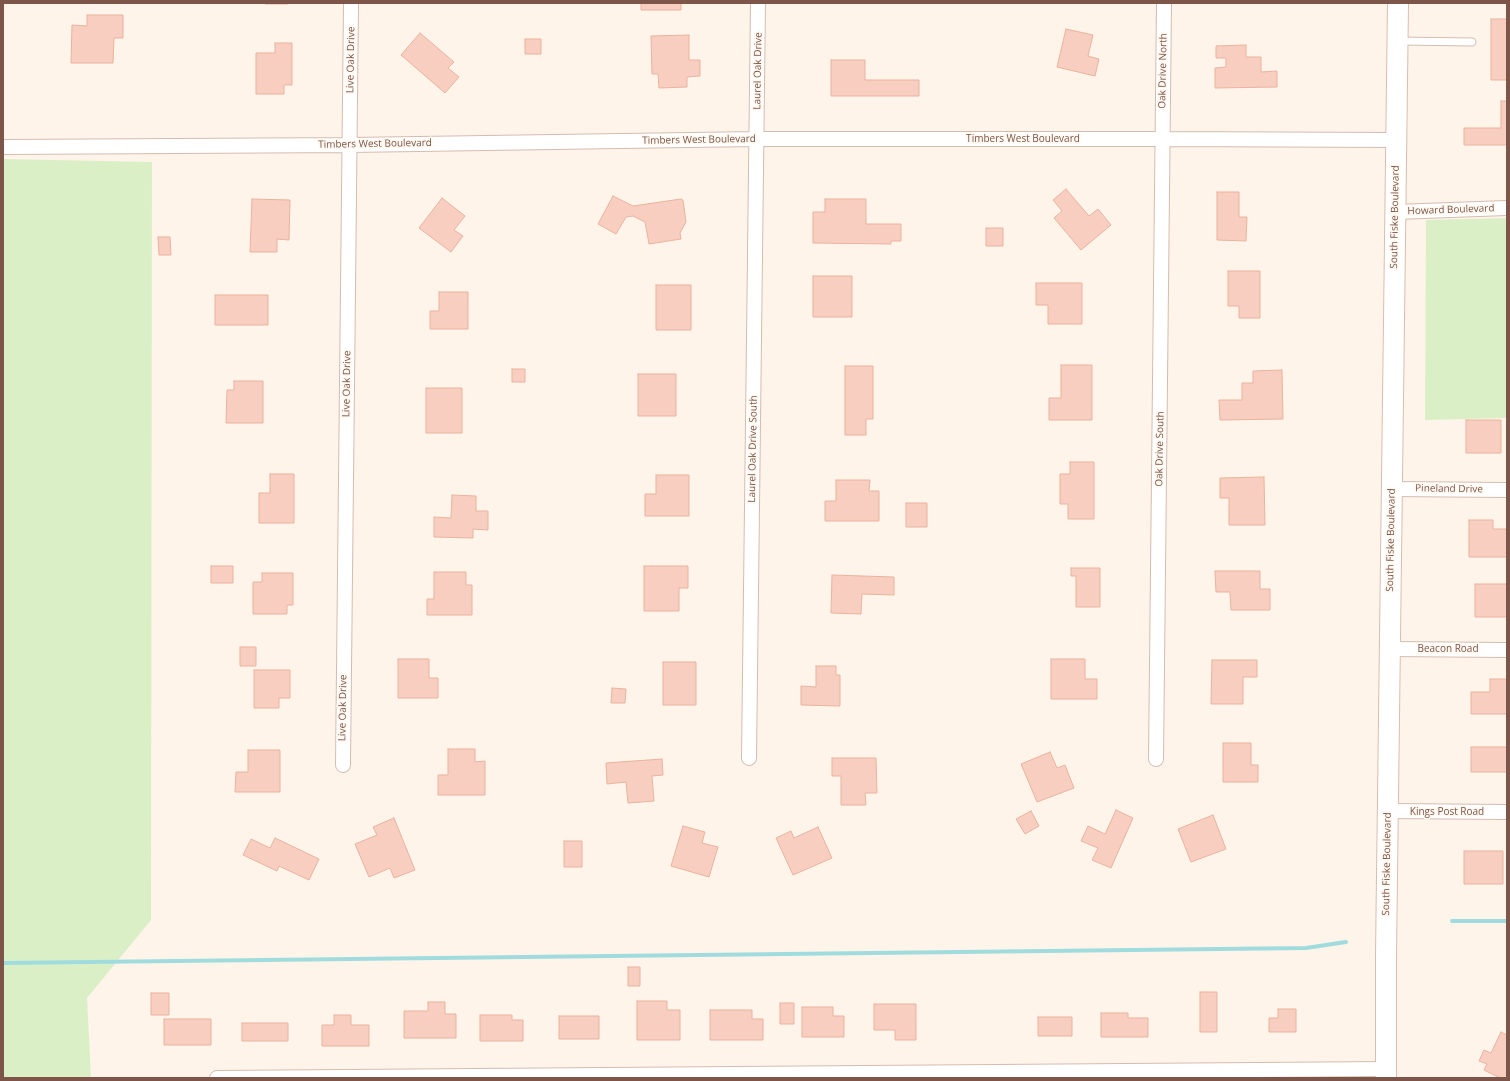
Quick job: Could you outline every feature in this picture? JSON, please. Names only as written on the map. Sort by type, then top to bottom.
[{"type":"main road","name":"South Fiske Boulevard","points":[[1386,1073],[1389,649],[1398,3]]},
{"type":"street","name":"Live Oak Drive","points":[[343,765],[351,3]]},
{"type":"street","name":"Laurel Oak Drive","points":[[757,140],[758,3]]},
{"type":"street","name":"Oak Drive North","points":[[1163,139],[1164,3]]},
{"type":"street","name":"Oak Drive South","points":[[1156,759],[1163,139]]},
{"type":"street","name":"Timbers West Boulevard","points":[[3,147],[350,145],[757,140],[1396,140]]},
{"type":"street","name":"Laurel Oak Drive South","points":[[749,758],[757,140]]},
{"type":"street","name":"Howard Boulevard","points":[[1395,212],[1507,208]]},
{"type":"street","name":"Pineland Drive","points":[[1391,489],[1507,490]]},
{"type":"street","name":"Beacon Road","points":[[1389,649],[1507,650]]},
{"type":"street","name":"Kings Post Road","points":[[1388,811],[1507,812]]},
{"type":"street","points":[[217,1078],[1386,1073]]},
{"type":"lane","points":[[1397,41],[1472,42]]},
{"type":"green space","points":[[3,159],[152,162],[151,920],[87,998],[91,1078],[3,1078]]},
{"type":"green space","points":[[1507,218],[1507,418],[1425,420],[1426,220]]},
{"type":"building","points":[[288,3],[288,4],[265,4]]},
{"type":"building","points":[[641,3],[681,3],[681,10],[641,10]]},
{"type":"building","points":[[87,15],[123,15],[123,38],[114,38],[113,63],[71,63],[72,25],[87,26]]},
{"type":"building","points":[[1491,19],[1507,19],[1507,80],[1491,80]]},
{"type":"building","points":[[1066,29],[1093,35],[1088,56],[1099,59],[1095,76],[1057,67]]},
{"type":"building","points":[[420,33],[454,62],[448,68],[459,77],[445,93],[401,55]]},
{"type":"building","points":[[689,35],[689,60],[700,60],[700,76],[687,77],[687,87],[659,88],[658,74],[652,74],[651,36]]},
{"type":"building","points":[[525,39],[541,39],[541,54],[525,54]]},
{"type":"building","points":[[275,43],[292,43],[292,85],[284,85],[284,94],[256,94],[256,53],[275,53]]},
{"type":"building","points":[[1246,45],[1246,57],[1261,57],[1261,72],[1277,71],[1277,87],[1215,88],[1215,68],[1226,67],[1226,58],[1216,58],[1216,46]]},
{"type":"building","points":[[831,60],[865,60],[865,80],[919,80],[919,96],[831,96]]},
{"type":"building","points":[[1501,101],[1507,101],[1507,145],[1464,145],[1464,128],[1501,128]]},
{"type":"building","points":[[1066,189],[1089,216],[1098,209],[1111,225],[1081,250],[1054,218],[1062,211],[1053,200]]},
{"type":"building","points":[[1217,192],[1239,192],[1239,217],[1247,217],[1246,241],[1217,240]]},
{"type":"building","points":[[613,196],[633,206],[681,199],[683,200],[686,222],[680,233],[681,239],[649,244],[645,222],[633,216],[626,217],[616,234],[598,224]]},
{"type":"building","points":[[442,198],[465,216],[454,230],[463,236],[451,252],[419,228]]},
{"type":"building","points":[[252,199],[290,200],[289,240],[277,239],[277,252],[250,252]]},
{"type":"building","points":[[825,199],[866,199],[866,224],[901,224],[901,241],[891,241],[891,244],[813,243],[813,212],[825,212]]},
{"type":"building","points":[[986,228],[1003,228],[1003,246],[986,246]]},
{"type":"building","points":[[158,237],[170,237],[171,255],[159,255]]},
{"type":"building","points":[[1228,271],[1260,271],[1260,318],[1239,318],[1239,306],[1228,306]]},
{"type":"building","points":[[813,276],[852,276],[852,317],[813,317]]},
{"type":"building","points":[[1036,283],[1082,283],[1082,324],[1048,324],[1048,305],[1036,305]]},
{"type":"building","points":[[656,285],[691,285],[691,330],[656,330]]},
{"type":"building","points":[[439,292],[468,292],[468,329],[430,329],[430,311],[439,311]]},
{"type":"building","points":[[215,295],[268,295],[268,325],[215,325]]},
{"type":"building","points":[[1061,365],[1092,365],[1092,420],[1049,420],[1049,398],[1061,398]]},
{"type":"building","points":[[845,366],[873,366],[873,419],[866,419],[866,435],[845,435]]},
{"type":"building","points":[[512,369],[525,369],[525,382],[512,382]]},
{"type":"building","points":[[1282,370],[1283,419],[1220,420],[1219,400],[1242,400],[1242,383],[1253,383],[1253,371]]},
{"type":"building","points":[[638,374],[676,374],[676,416],[638,416]]},
{"type":"building","points":[[234,381],[263,381],[263,423],[226,423],[227,390],[234,390]]},
{"type":"building","points":[[426,388],[462,388],[462,433],[426,433]]},
{"type":"building","points":[[1466,420],[1501,420],[1501,453],[1466,453]]},
{"type":"building","points":[[1070,462],[1094,462],[1094,519],[1068,519],[1068,504],[1060,504],[1060,474],[1070,474]]},
{"type":"building","points":[[270,474],[294,474],[294,523],[259,523],[259,493],[270,493]]},
{"type":"building","points":[[656,475],[689,475],[689,516],[645,516],[645,494],[656,494]]},
{"type":"building","points":[[1264,477],[1265,525],[1229,525],[1229,498],[1220,498],[1220,478]]},
{"type":"building","points":[[836,480],[870,480],[869,491],[879,491],[879,521],[825,521],[825,501],[836,501]]},
{"type":"building","points":[[452,495],[476,496],[476,511],[488,511],[488,530],[473,529],[473,538],[434,537],[434,517],[451,518]]},
{"type":"building","points":[[906,503],[927,503],[927,527],[906,527]]},
{"type":"building","points":[[1469,520],[1493,520],[1493,529],[1507,529],[1507,557],[1469,557]]},
{"type":"building","points":[[211,566],[233,566],[233,583],[211,583]]},
{"type":"building","points":[[644,566],[688,566],[688,588],[679,588],[679,611],[644,611]]},
{"type":"building","points":[[1071,568],[1100,568],[1100,607],[1076,607],[1076,576],[1071,576]]},
{"type":"building","points":[[1215,571],[1260,571],[1260,589],[1270,589],[1270,610],[1231,610],[1230,592],[1216,592]]},
{"type":"building","points":[[434,572],[466,572],[466,585],[472,585],[472,615],[427,615],[427,599],[434,599]]},
{"type":"building","points":[[262,573],[293,573],[293,605],[287,605],[287,614],[253,614],[253,582],[262,582]]},
{"type":"building","points":[[832,575],[894,577],[894,595],[862,594],[861,614],[831,613]]},
{"type":"building","points":[[1475,584],[1507,584],[1507,617],[1475,617]]},
{"type":"building","points":[[240,647],[256,647],[256,666],[240,666]]},
{"type":"building","points":[[398,659],[429,659],[429,678],[438,678],[438,698],[398,698]]},
{"type":"building","points":[[1051,659],[1085,659],[1085,679],[1097,679],[1097,699],[1051,699]]},
{"type":"building","points":[[1212,660],[1257,660],[1257,677],[1243,677],[1243,704],[1211,704]]},
{"type":"building","points":[[663,662],[696,662],[696,705],[663,705]]},
{"type":"building","points":[[816,666],[836,666],[836,675],[840,675],[840,706],[801,705],[801,686],[816,687]]},
{"type":"building","points":[[254,670],[290,670],[290,698],[279,698],[279,708],[254,708]]},
{"type":"building","points":[[1490,679],[1507,679],[1507,714],[1471,714],[1471,692],[1490,692]]},
{"type":"building","points":[[612,688],[626,689],[625,703],[611,703]]},
{"type":"building","points":[[1223,743],[1251,743],[1251,765],[1258,765],[1258,782],[1223,782]]},
{"type":"building","points":[[1471,747],[1507,747],[1507,772],[1471,772]]},
{"type":"building","points":[[448,749],[475,749],[475,762],[485,761],[485,795],[438,795],[438,775],[448,775]]},
{"type":"building","points":[[248,750],[280,750],[280,792],[235,792],[236,772],[248,772]]},
{"type":"building","points":[[1050,752],[1057,768],[1065,765],[1074,788],[1037,802],[1021,764]]},
{"type":"building","points":[[832,758],[876,758],[877,793],[865,793],[866,805],[841,805],[841,776],[832,776]]},
{"type":"building","points":[[662,759],[663,775],[652,776],[654,801],[628,803],[626,782],[607,784],[606,763]]},
{"type":"building","points":[[1116,810],[1133,818],[1111,868],[1092,860],[1098,848],[1081,841],[1088,826],[1105,834]]},
{"type":"building","points":[[1031,811],[1039,826],[1025,834],[1016,819]]},
{"type":"building","points":[[1213,815],[1226,849],[1191,862],[1178,829]]},
{"type":"building","points":[[394,818],[415,870],[394,878],[390,868],[369,877],[355,844],[377,835],[373,827]]},
{"type":"building","points":[[683,826],[705,832],[702,843],[718,847],[709,877],[671,866]]},
{"type":"building","points":[[818,827],[832,858],[793,875],[776,838],[791,831],[794,838]]},
{"type":"building","points":[[275,838],[319,859],[309,880],[279,866],[277,871],[243,855],[251,839],[270,848]]},
{"type":"building","points":[[564,841],[582,841],[582,867],[564,867]]},
{"type":"building","points":[[1464,851],[1503,851],[1503,884],[1464,884]]},
{"type":"building","points":[[628,967],[640,967],[640,986],[628,986]]},
{"type":"building","points":[[1200,992],[1217,992],[1217,1032],[1200,1032]]},
{"type":"building","points":[[151,993],[169,993],[169,1015],[151,1015]]},
{"type":"building","points":[[637,1001],[667,1001],[667,1010],[680,1010],[680,1040],[637,1040]]},
{"type":"building","points":[[428,1002],[445,1002],[445,1014],[456,1014],[456,1038],[404,1038],[404,1011],[428,1011]]},
{"type":"building","points":[[780,1003],[794,1003],[794,1024],[780,1024]]},
{"type":"building","points":[[874,1004],[916,1004],[916,1040],[895,1040],[895,1030],[874,1030]]},
{"type":"building","points":[[802,1007],[833,1007],[833,1016],[844,1016],[844,1037],[802,1037]]},
{"type":"building","points":[[1278,1009],[1296,1009],[1296,1032],[1269,1032],[1269,1018],[1278,1018]]},
{"type":"building","points":[[710,1010],[752,1010],[752,1019],[763,1019],[763,1040],[710,1040]]},
{"type":"building","points":[[1101,1013],[1128,1013],[1128,1018],[1148,1018],[1148,1037],[1101,1037]]},
{"type":"building","points":[[334,1015],[351,1015],[351,1025],[369,1025],[369,1046],[322,1046],[322,1025],[334,1025]]},
{"type":"building","points":[[480,1015],[512,1015],[512,1020],[523,1020],[523,1041],[480,1041]]},
{"type":"building","points":[[559,1016],[599,1016],[599,1039],[559,1039]]},
{"type":"building","points":[[1038,1017],[1072,1017],[1072,1036],[1038,1036]]},
{"type":"building","points":[[164,1019],[211,1019],[211,1045],[164,1045]]},
{"type":"building","points":[[242,1023],[288,1023],[288,1041],[242,1041]]},
{"type":"building","points":[[1501,1032],[1507,1035],[1507,1078],[1500,1078],[1484,1070],[1487,1064],[1479,1061],[1484,1050],[1491,1053]]},
{"type":"waterway","points":[[1452,921],[1507,921]]},
{"type":"waterway","points":[[3,963],[1306,948],[1346,942]]}]
